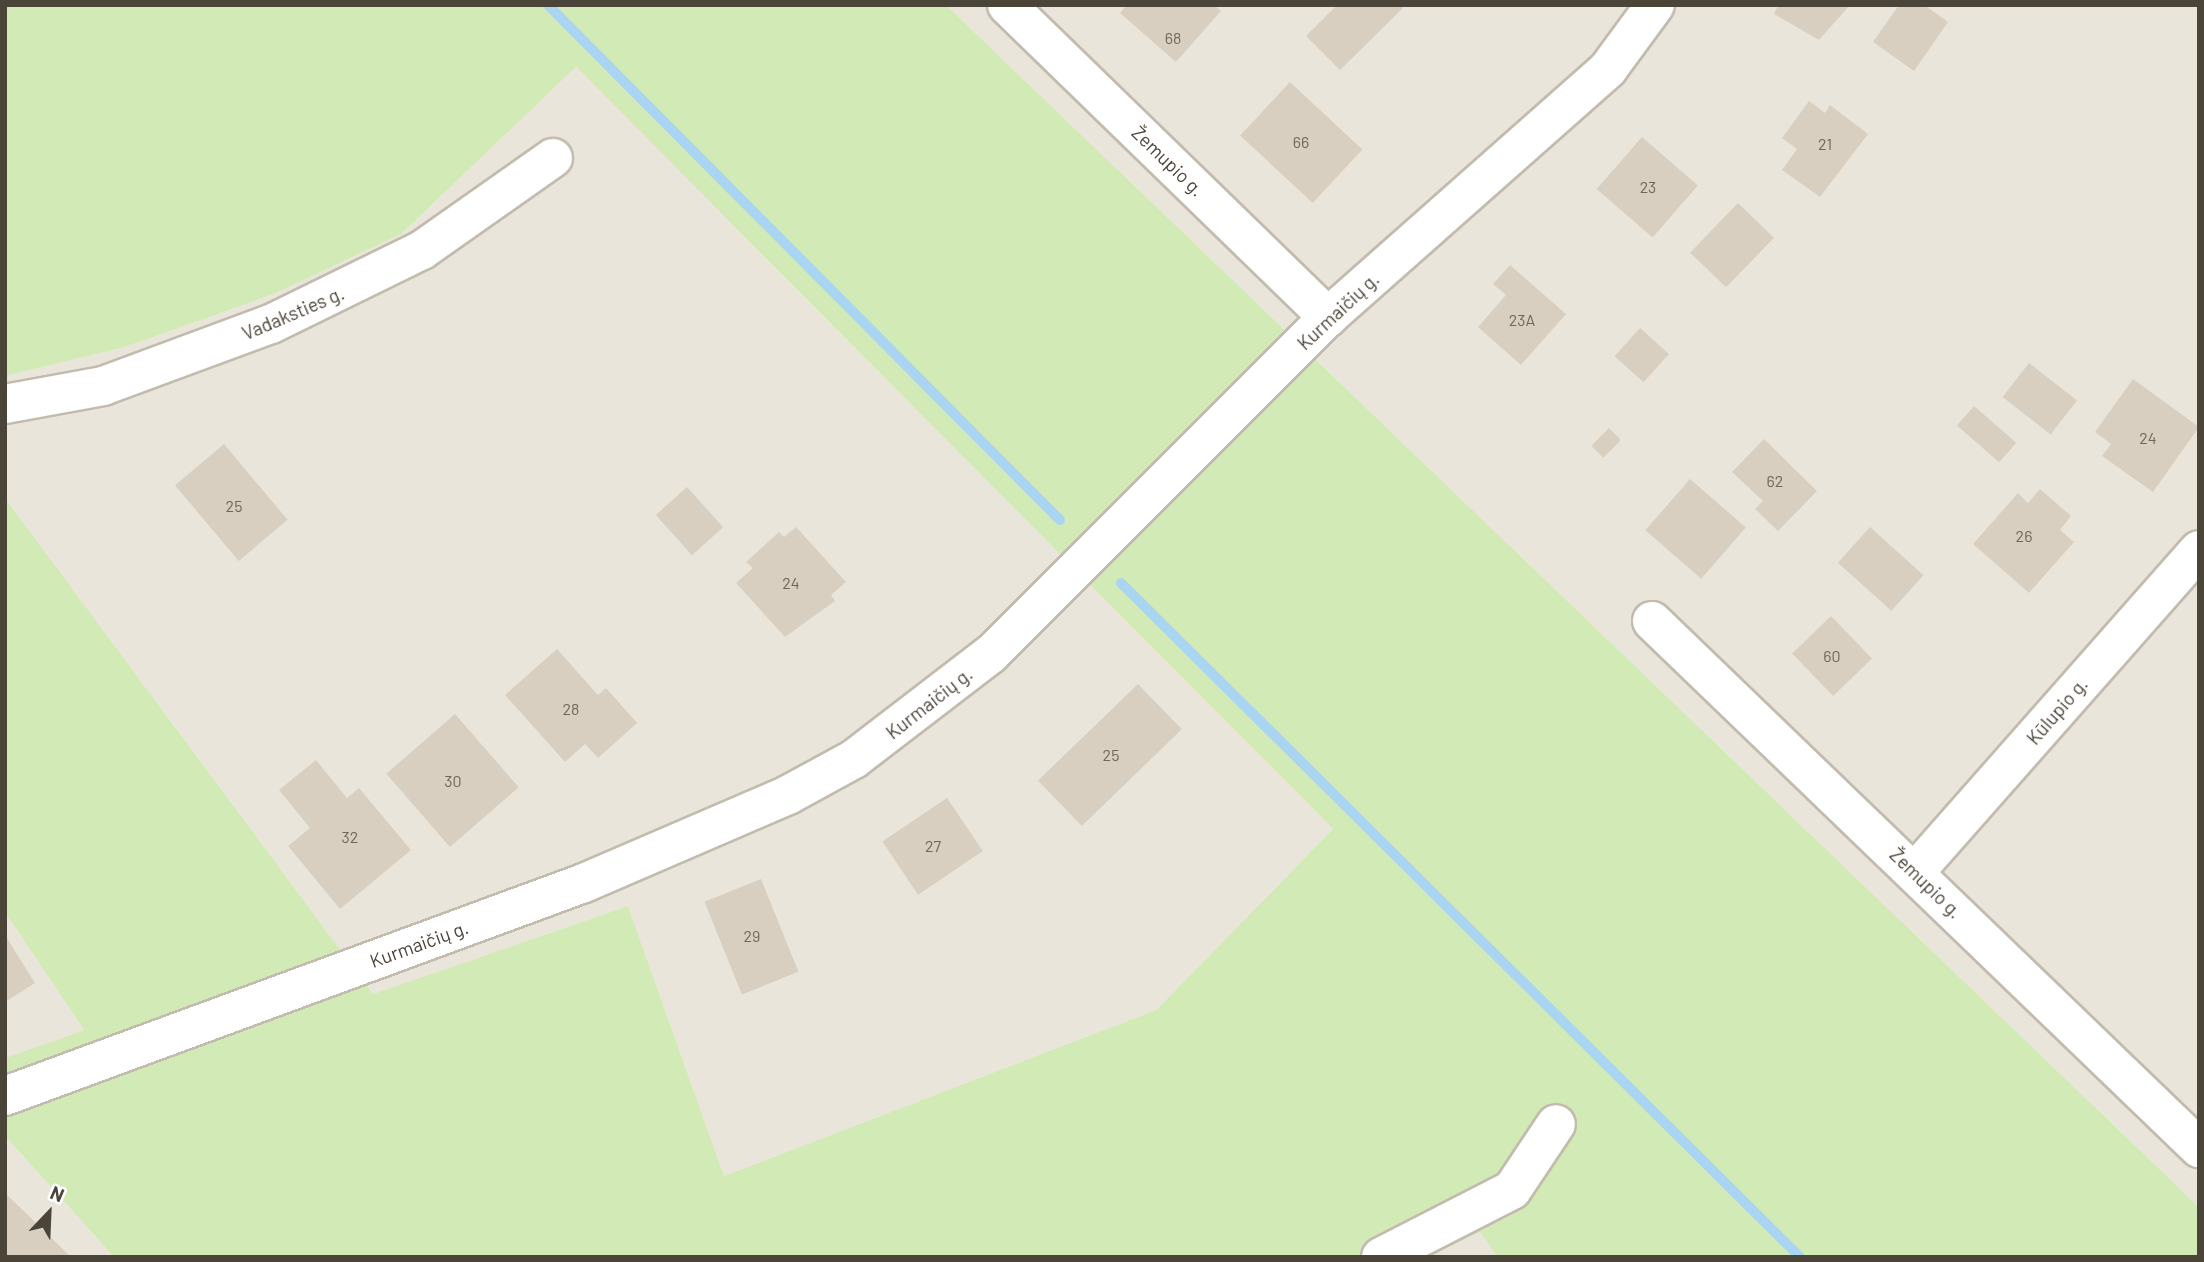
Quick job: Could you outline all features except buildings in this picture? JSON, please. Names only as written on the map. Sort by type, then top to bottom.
[{"type":"street","name":"Žemupio g.","points":[[1007,5],[1328,317]]},
{"type":"street","name":"Kurmaičių g.","points":[[5,1096],[584,883],[788,795],[854,759],[991,654],[1328,317],[1608,69],[1655,5]]},
{"type":"street","name":"Vadaksties g.","points":[[5,404],[103,386],[309,307],[422,250],[554,158]]},
{"type":"street","name":"Kūlupio g.","points":[[1915,872],[2199,550]]},
{"type":"street","name":"Žemupio g.","points":[[1652,621],[2199,1148]]},
{"type":"street","points":[[1381,1257],[1512,1189],[1556,1124]]},
{"type":"shaded area","points":[[946,5],[2199,5],[2199,1207]]},
{"type":"shaded area","points":[[576,67],[1333,829],[1156,1010],[724,1176],[628,906],[373,994],[5,498],[5,376],[125,347],[274,294],[401,234]]},
{"type":"shaded area","points":[[5,912],[84,1030],[5,1058]]},
{"type":"shaded area","points":[[5,1136],[114,1257],[5,1257]]},
{"type":"shaded area","points":[[1480,1232],[1498,1257],[1428,1257]]},
{"type":"green space","points":[[5,5],[946,5],[2199,1207],[2199,1257],[1498,1257],[1480,1232],[1428,1257],[114,1257],[5,1136],[5,1058],[84,1030],[5,912],[5,498],[373,994],[628,906],[724,1176],[1156,1010],[1333,829],[576,67],[401,234],[274,294],[125,347],[5,376]]},
{"type":"waterway","points":[[548,5],[1060,520]]},
{"type":"waterway","points":[[1121,583],[1800,1257]]}]
